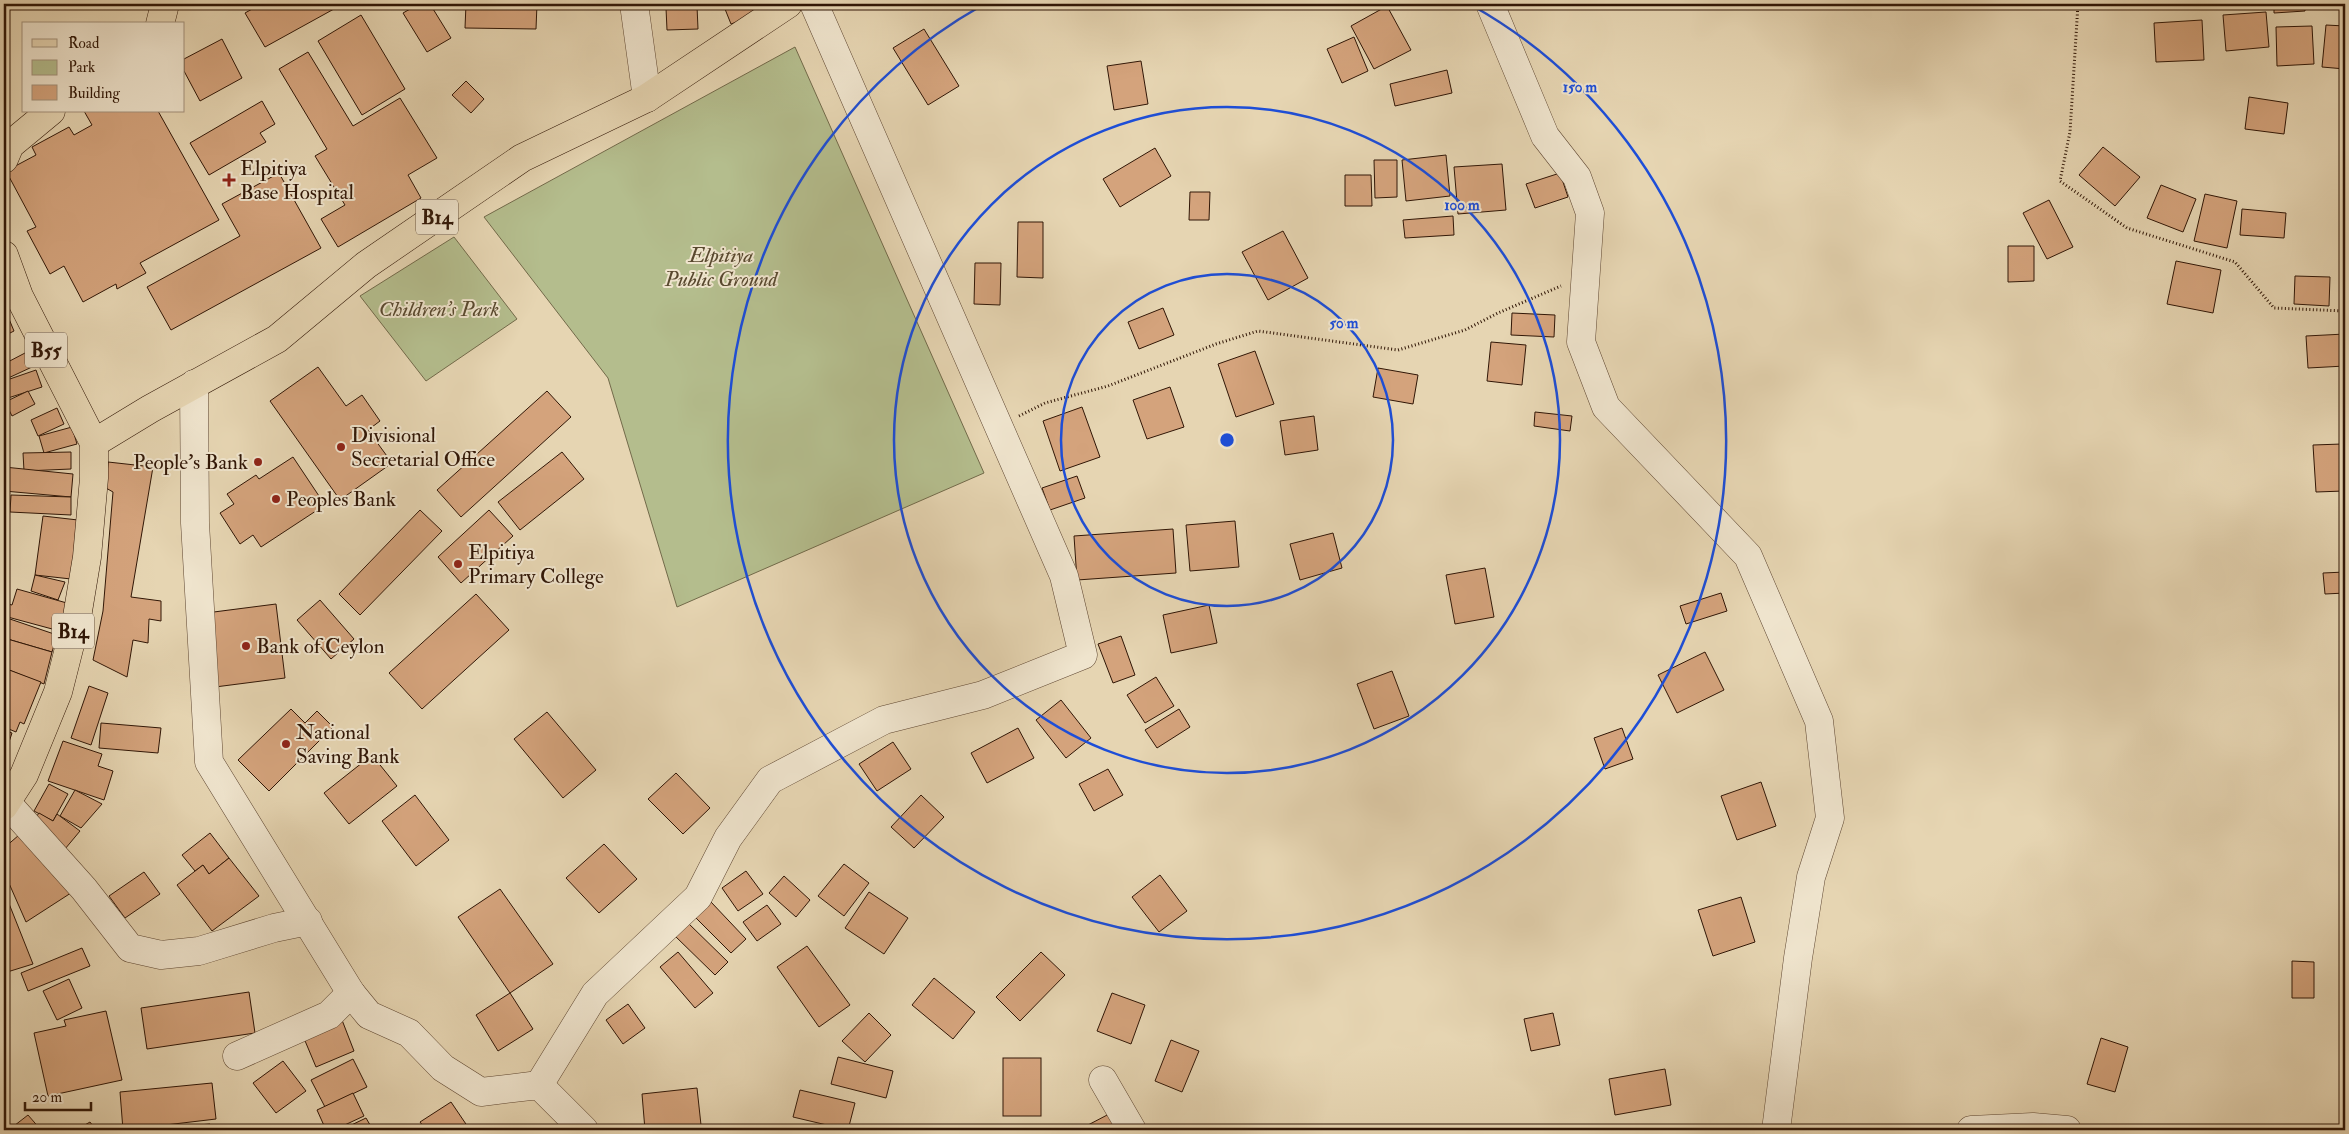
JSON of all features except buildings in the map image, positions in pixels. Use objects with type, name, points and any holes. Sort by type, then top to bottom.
[{"type":"main road","points":[[160,22],[165,4]]},
{"type":"main road","name":"B14","points":[[5,805],[24,775],[58,692],[77,616],[87,557],[94,478],[94,443],[194,384],[277,339],[366,264],[522,158],[647,98],[788,4]]},
{"type":"main road","points":[[4,159],[10,144],[50,112]]},
{"type":"main road","name":"B55","points":[[4,255],[19,296],[94,443]]},
{"type":"street","points":[[634,4],[647,98]]},
{"type":"street","points":[[539,1085],[595,994],[698,897],[728,838],[770,780],[884,720],[983,695],[1083,655],[1064,576],[814,4]]},
{"type":"street","points":[[1490,4],[1545,136],[1577,177],[1590,213],[1582,342],[1606,407],[1748,556],[1820,721],[1830,818],[1811,877],[1798,958],[1776,1130]]},
{"type":"street","points":[[194,384],[195,523],[209,762],[351,993],[369,1015],[408,1032],[443,1068],[481,1092],[539,1085]]},
{"type":"street","points":[[5,805],[84,889],[130,948],[161,955],[199,951],[274,928],[308,921]]},
{"type":"street","points":[[237,1056],[329,1014],[351,993]]},
{"type":"street","points":[[1103,1080],[1132,1130]]},
{"type":"street","points":[[539,1085],[584,1130]]},
{"type":"street","points":[[1971,1130],[2033,1127],[2067,1130]]},
{"type":"path","points":[[2078,4],[2070,132],[2060,181],[2127,228],[2235,262],[2274,308],[2345,311]]},
{"type":"path","points":[[998,426],[1045,403],[1108,386],[1216,344],[1258,331],[1398,350],[1465,330],[1498,313],[1586,276]]},
{"type":"green space","name":"Elpitiya Public Ground","points":[[795,47],[984,473],[677,607],[608,378],[484,217]]},
{"type":"green space","name":"Children's Park","points":[[454,237],[517,319],[426,381],[360,296]]},
{"type":"place","name":"Elpitiya Base Hospital","points":[[229,180]]},
{"type":"place","name":"Divisional Secretarial Office","points":[[341,447]]},
{"type":"place","name":"People's Bank","points":[[258,462]]},
{"type":"place","name":"Peoples Bank","points":[[276,499]]},
{"type":"place","name":"Elpitiya Primary College","points":[[458,564]]},
{"type":"place","name":"Bank of Ceylon","points":[[246,646]]},
{"type":"place","name":"National Saving Bank","points":[[286,744]]}]
